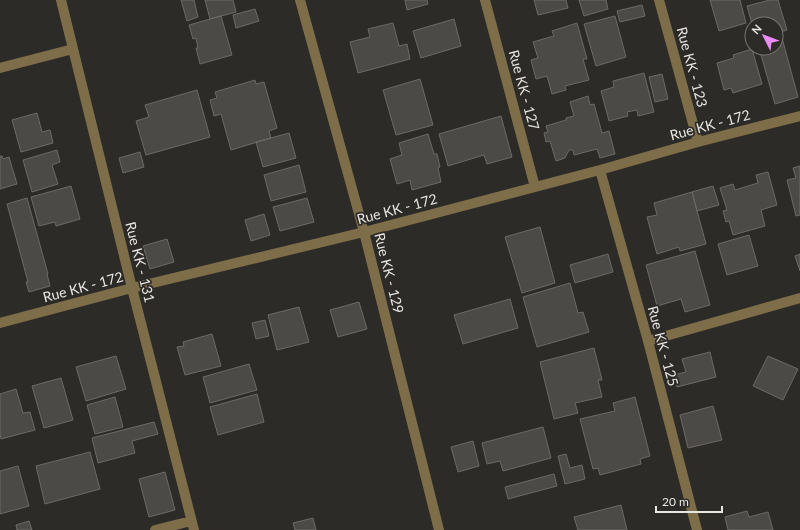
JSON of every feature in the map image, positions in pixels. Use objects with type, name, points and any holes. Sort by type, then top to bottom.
[{"type":"street","name":"Rue KK - 131","points":[[62,0],[132,288],[192,525]]},
{"type":"street","name":"Rue KK - 129","points":[[300,0],[364,232],[439,530]]},
{"type":"street","name":"Rue KK - 127","points":[[485,0],[535,187]]},
{"type":"street","name":"Rue KK - 123","points":[[659,0],[698,142]]},
{"type":"street","points":[[0,68],[73,49]]},
{"type":"street","name":"Rue KK - 172","points":[[0,323],[132,288],[364,232],[800,116]]},
{"type":"street","name":"Rue KK - 125","points":[[600,170],[648,341],[697,530]]},
{"type":"street","points":[[648,341],[800,298]]},
{"type":"street","points":[[155,530],[192,525]]},
{"type":"building","points":[[181,0],[194,0],[198,17],[187,21]]},
{"type":"building","points":[[205,0],[233,0],[236,12],[210,19]]},
{"type":"building","points":[[405,0],[427,0],[428,4],[407,10]]},
{"type":"building","points":[[534,0],[566,0],[568,8],[538,15]]},
{"type":"building","points":[[579,0],[606,0],[608,9],[584,16]]},
{"type":"building","points":[[710,0],[740,0],[744,16],[744,24],[719,31]]},
{"type":"building","points":[[770,0],[778,0],[783,16],[750,16],[747,6]]},
{"type":"building","points":[[642,5],[645,16],[620,22],[617,11]]},
{"type":"building","points":[[255,9],[259,21],[236,28],[233,15]]},
{"type":"building","points":[[221,16],[232,55],[200,64],[196,48],[198,48],[196,38],[193,39],[189,25]]},
{"type":"building","points":[[615,16],[626,57],[596,66],[584,24]]},
{"type":"building","points":[[454,19],[461,46],[421,58],[413,31]]},
{"type":"building","points":[[784,20],[787,30],[784,31]]},
{"type":"building","points":[[393,23],[399,46],[407,44],[410,59],[358,73],[350,42],[370,37],[368,29]]},
{"type":"building","points":[[577,23],[587,59],[583,59],[589,80],[565,86],[566,90],[552,94],[547,76],[536,79],[531,60],[538,58],[533,42],[554,36],[552,31]]},
{"type":"building","points":[[784,45],[798,97],[775,104],[761,56],[784,56]]},
{"type":"building","points":[[744,52],[744,56],[754,56],[762,84],[733,93],[731,88],[724,90],[717,63],[734,58],[733,55]]},
{"type":"building","points":[[644,73],[654,112],[638,116],[637,110],[627,112],[628,116],[609,121],[601,91],[614,87],[613,81]]},
{"type":"building","points":[[662,74],[668,99],[655,102],[649,77]]},
{"type":"building","points":[[420,79],[433,125],[396,135],[383,90]]},
{"type":"building","points":[[255,80],[256,84],[264,82],[277,128],[269,131],[271,138],[231,150],[221,114],[214,116],[210,100],[217,98],[215,92]]},
{"type":"building","points":[[197,90],[210,137],[146,155],[136,121],[149,117],[145,105]]},
{"type":"building","points":[[588,96],[590,105],[594,104],[602,133],[609,131],[615,154],[600,158],[597,149],[574,155],[573,150],[569,150],[565,158],[556,161],[550,141],[546,142],[544,133],[548,132],[546,126],[574,116],[570,102]]},
{"type":"building","points":[[37,113],[42,132],[50,130],[53,143],[21,152],[12,120]]},
{"type":"building","points":[[501,116],[512,157],[487,164],[484,155],[448,166],[439,134]]},
{"type":"building","points":[[289,133],[296,158],[263,167],[256,142]]},
{"type":"building","points":[[428,134],[434,154],[437,154],[441,182],[412,190],[410,180],[397,184],[390,159],[402,155],[399,143]]},
{"type":"building","points":[[57,150],[60,162],[52,165],[58,184],[32,192],[23,160]]},
{"type":"building","points":[[140,152],[144,167],[123,173],[119,158]]},
{"type":"building","points":[[0,156],[2,156],[3,159],[9,157],[17,184],[0,189]]},
{"type":"building","points":[[299,165],[306,192],[271,201],[264,175]]},
{"type":"building","points":[[800,166],[800,215],[796,216],[787,180],[796,178],[793,168]]},
{"type":"building","points":[[768,172],[777,205],[761,210],[765,226],[733,235],[729,221],[726,222],[723,211],[727,210],[720,188],[733,184],[735,190],[758,183],[756,175]]},
{"type":"building","points":[[71,186],[80,219],[56,226],[55,222],[39,226],[31,197]]},
{"type":"building","points":[[713,186],[719,205],[697,211],[692,192]]},
{"type":"building","points":[[692,192],[706,244],[680,251],[679,247],[657,254],[647,217],[657,215],[654,203]]},
{"type":"building","points":[[27,198],[50,286],[29,292],[26,282],[28,282],[7,204]]},
{"type":"building","points":[[307,198],[314,222],[280,231],[273,207]]},
{"type":"building","points":[[264,214],[270,235],[251,241],[245,220]]},
{"type":"building","points":[[540,227],[555,283],[522,293],[505,237]]},
{"type":"building","points":[[749,235],[758,266],[727,275],[718,244]]},
{"type":"building","points":[[167,239],[174,262],[150,269],[143,246]]},
{"type":"building","points":[[695,251],[710,305],[685,312],[681,299],[657,306],[646,265]]},
{"type":"building","points":[[608,254],[613,272],[575,283],[570,265]]},
{"type":"building","points":[[800,254],[800,271],[795,256]]},
{"type":"building","points":[[570,283],[578,313],[583,312],[589,332],[537,347],[523,297]]},
{"type":"building","points":[[510,299],[518,328],[463,344],[454,315]]},
{"type":"building","points":[[359,302],[367,329],[338,337],[330,310]]},
{"type":"building","points":[[299,307],[309,342],[277,350],[268,315]]},
{"type":"building","points":[[265,320],[269,336],[256,339],[252,323]]},
{"type":"building","points":[[212,334],[221,366],[185,375],[177,347],[184,346],[183,342]]},
{"type":"building","points":[[594,348],[602,380],[598,380],[602,397],[575,403],[578,413],[554,419],[540,362]]},
{"type":"building","points":[[710,352],[716,377],[677,387],[674,375],[686,372],[682,359]]},
{"type":"building","points":[[116,356],[126,389],[86,401],[76,367]]},
{"type":"building","points":[[768,356],[798,369],[783,400],[753,386]]},
{"type":"building","points":[[249,364],[257,390],[210,403],[203,377]]},
{"type":"building","points":[[61,378],[73,420],[44,428],[32,386]]},
{"type":"building","points":[[16,389],[23,413],[30,412],[35,430],[1,439],[0,394]]},
{"type":"building","points":[[257,394],[264,422],[218,435],[210,407]]},
{"type":"building","points":[[115,397],[123,427],[95,434],[87,405]]},
{"type":"building","points":[[635,397],[650,456],[640,459],[641,464],[600,475],[598,468],[593,469],[580,419],[615,411],[613,403]]},
{"type":"building","points":[[713,406],[722,440],[688,448],[680,415]]},
{"type":"building","points":[[154,422],[158,434],[132,441],[135,453],[98,463],[92,438]]},
{"type":"building","points":[[543,427],[551,458],[503,471],[500,461],[487,464],[482,443]]},
{"type":"building","points":[[473,441],[479,466],[458,472],[451,447]]},
{"type":"building","points":[[90,452],[100,489],[45,504],[36,466]]},
{"type":"building","points":[[566,454],[570,468],[582,465],[585,479],[565,484],[558,456]]},
{"type":"building","points":[[18,466],[29,506],[0,514],[0,471]]},
{"type":"building","points":[[165,472],[175,510],[149,517],[139,479]]},
{"type":"building","points":[[554,474],[557,486],[508,499],[505,487]]},
{"type":"building","points":[[621,505],[627,530],[578,530],[574,517]]},
{"type":"building","points":[[747,511],[749,517],[768,512],[773,530],[728,530],[725,517]]},
{"type":"building","points":[[313,518],[316,530],[295,530],[293,523]]},
{"type":"building","points":[[29,521],[32,530],[17,530],[16,525]]}]
